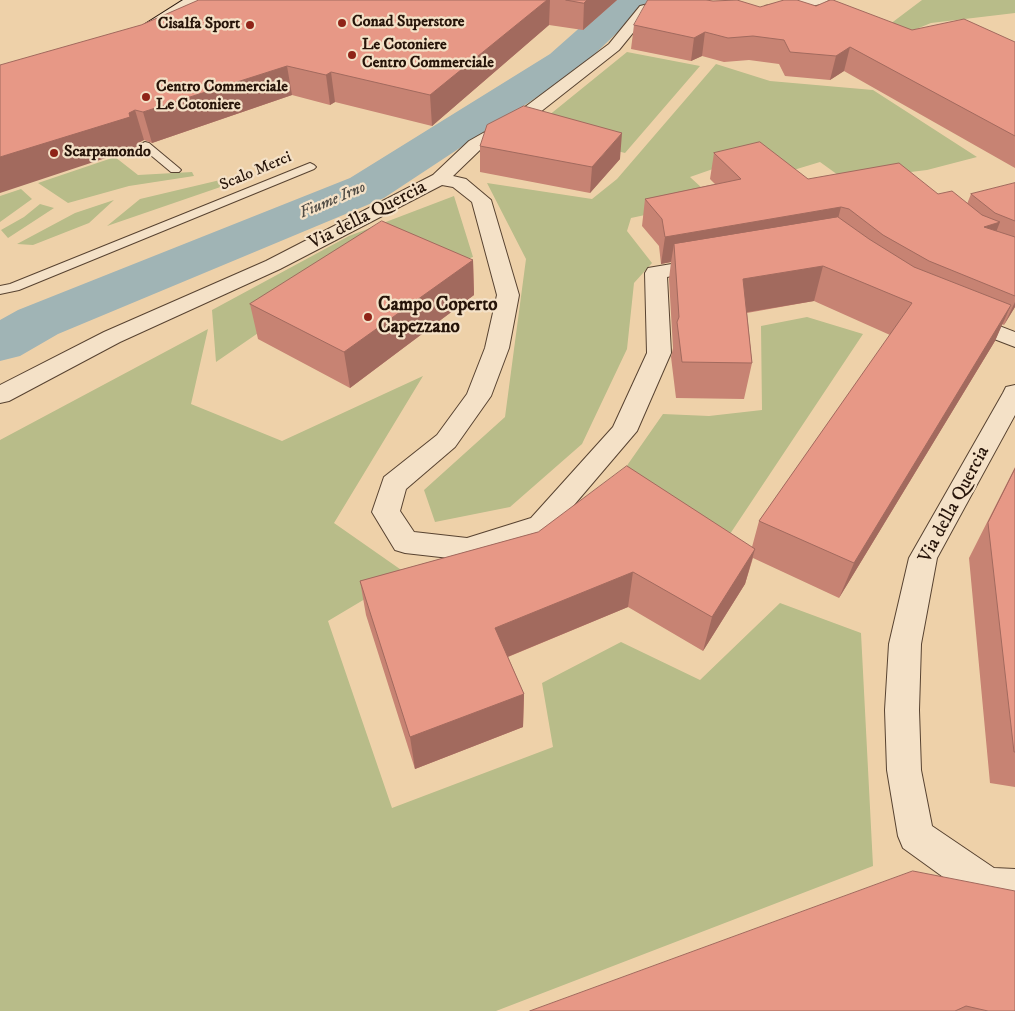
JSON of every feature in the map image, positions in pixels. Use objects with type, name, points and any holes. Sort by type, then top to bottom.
[{"type":"street","points":[[757,11],[822,0]]},
{"type":"street","points":[[142,37],[170,29],[199,3]]},
{"type":"street","points":[[440,179],[475,145],[519,120],[614,47],[646,9],[661,4],[680,7]]},
{"type":"street","name":"Via della Quercia","points":[[0,395],[112,337],[273,265],[440,179],[459,183],[481,200],[508,295],[497,348],[479,396],[446,441],[394,484],[386,512],[405,542],[467,549],[541,525],[624,431],[659,353],[656,273],[725,261]]},
{"type":"street","points":[[941,309],[1015,340]]},
{"type":"street","name":"Via della Quercia","points":[[1015,394],[923,558],[905,644],[902,710],[904,770],[916,836],[988,887],[1015,888]]},
{"type":"lane","points":[[145,145],[174,170]]},
{"type":"lane","name":"Scalo Merci","points":[[0,290],[211,202],[310,167]]},
{"type":"green space","points":[[922,0],[1015,0],[1015,13],[931,23],[845,58]]},
{"type":"green space","points":[[627,52],[700,66],[625,153],[532,129]]},
{"type":"green space","points":[[716,64],[770,81],[873,90],[977,157],[927,170],[845,180],[820,162],[787,172],[753,155],[690,177],[715,200],[631,218],[627,231],[652,263],[634,283],[627,349],[582,444],[510,507],[435,522],[424,490],[505,417],[526,259],[487,183],[592,199],[617,179]]},
{"type":"green space","points":[[115,157],[138,175],[192,172],[194,176],[129,186],[68,203],[38,183]]},
{"type":"green space","points":[[237,176],[235,182],[107,226],[140,199]]},
{"type":"green space","points":[[21,189],[32,199],[0,222],[0,196]]},
{"type":"green space","points":[[454,196],[473,257],[443,267],[389,243],[216,362],[212,310],[349,236]]},
{"type":"green space","points":[[114,200],[89,223],[33,245],[17,244],[75,213]]},
{"type":"green space","points":[[40,204],[54,208],[8,238],[1,230],[24,217]]},
{"type":"green space","points":[[807,317],[863,334],[728,537],[619,477],[663,414],[709,416],[762,410],[761,326]]},
{"type":"green space","points":[[208,329],[191,404],[282,441],[423,376],[334,523],[407,574],[328,621],[392,808],[553,747],[542,683],[621,642],[700,680],[780,603],[861,633],[873,866],[496,1011],[0,1011],[0,440]]},
{"type":"building","name":"Centro Commerciale Le Cotoniere","points":[[199,0],[547,0],[430,95],[331,72],[326,75],[287,66],[143,112],[135,110],[129,113],[130,117],[0,157],[0,65],[141,25]]},
{"type":"building","points":[[566,0],[587,0],[584,3]]},
{"type":"building","points":[[648,0],[737,0],[760,7],[784,0],[797,0],[816,6],[833,0],[912,30],[964,19],[1015,42],[1015,136],[850,47],[836,56],[790,52],[784,40],[753,36],[728,38],[705,32],[694,38],[634,25]]},
{"type":"building","points":[[524,106],[622,133],[592,167],[480,146],[487,125]]},
{"type":"building","points":[[760,142],[808,179],[899,163],[938,194],[952,191],[982,215],[1000,222],[984,227],[1015,237],[1015,296],[929,261],[883,235],[849,209],[841,207],[665,237],[662,219],[645,199],[741,179],[714,153]]},
{"type":"building","points":[[1015,183],[1015,221],[995,213],[971,194]]},
{"type":"building","points":[[838,217],[914,267],[1011,305],[854,563],[759,521],[912,303],[823,266],[743,279],[752,363],[682,362],[677,322],[679,317],[674,244]]},
{"type":"building","points":[[382,221],[473,260],[344,352],[250,304]]},
{"type":"building","points":[[627,466],[755,549],[712,617],[633,572],[495,628],[524,694],[410,737],[360,581],[538,532]]},
{"type":"building","points":[[1015,469],[1015,752],[1014,752],[988,523]]},
{"type":"building","points":[[913,871],[1015,891],[1015,1011],[988,1011],[966,1006],[955,1011],[530,1011]]},
{"type":"waterway","name":"Fiume Irno","points":[[0,343],[38,322],[367,188],[564,62],[632,0]]},
{"type":"place","name":"Conad Superstore","points":[[342,23]]},
{"type":"place","name":"Cisalfa Sport","points":[[250,25]]},
{"type":"place","name":"Le Cotoniere Centro Commerciale","points":[[352,55]]},
{"type":"place","name":"Centro Commerciale Le Cotoniere","points":[[146,97]]},
{"type":"place","name":"Scarpamondo","points":[[54,153]]},
{"type":"place","name":"Campo Coperto Capezzano","points":[[368,317]]}]
